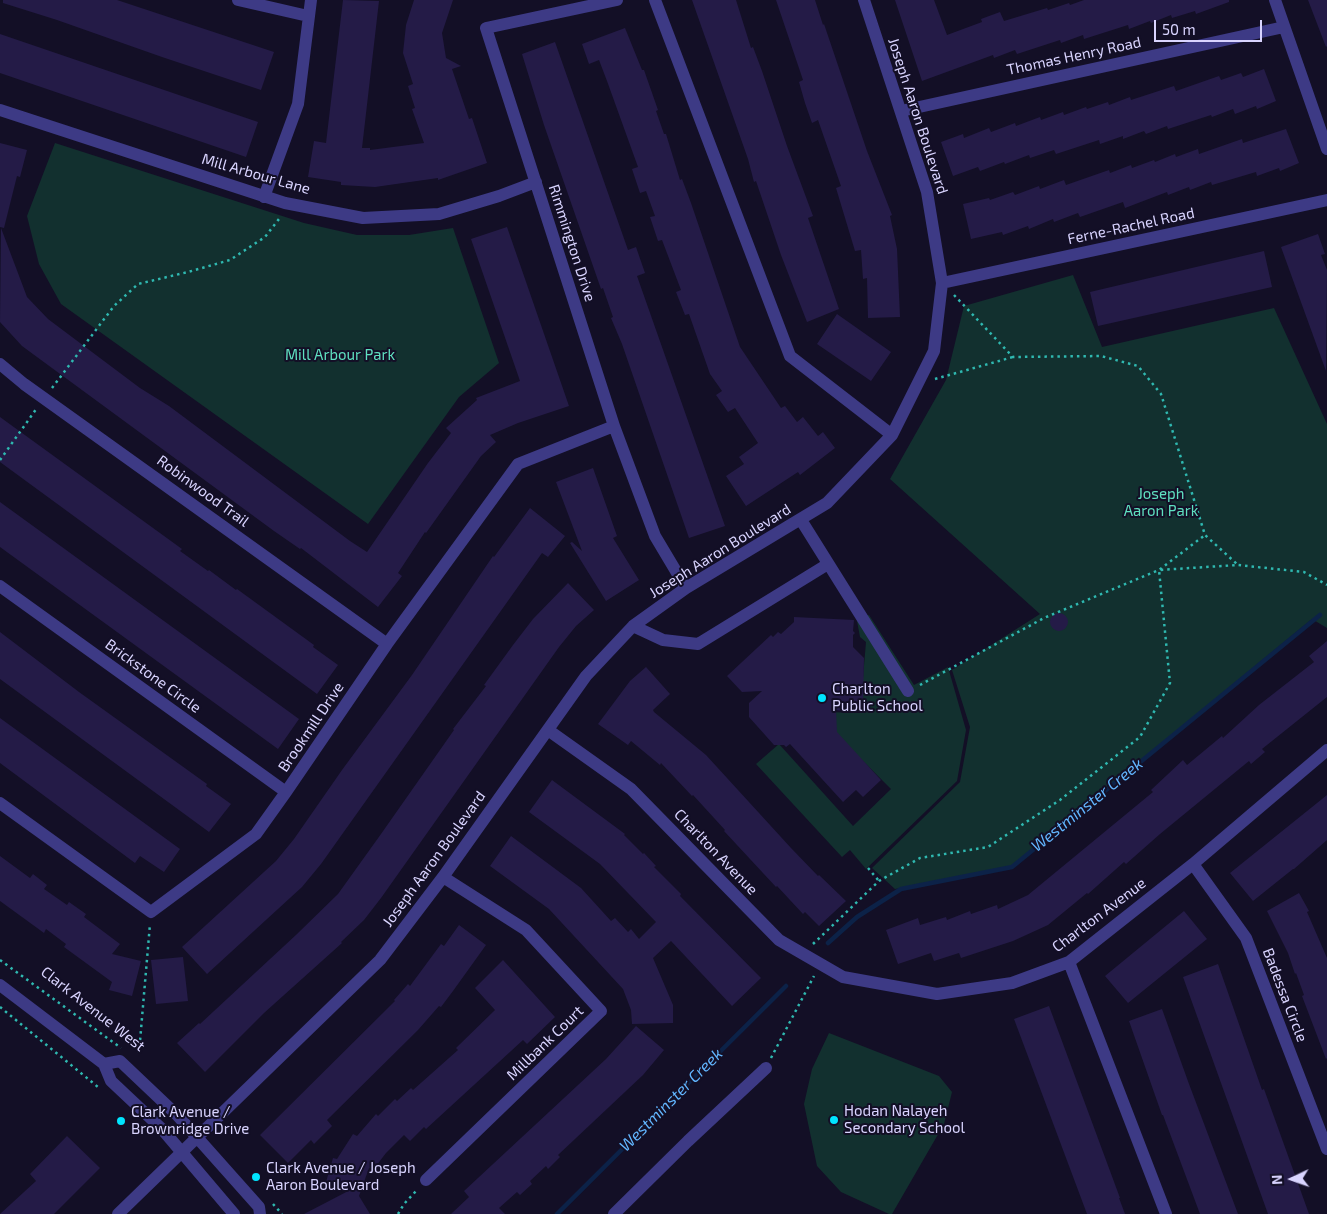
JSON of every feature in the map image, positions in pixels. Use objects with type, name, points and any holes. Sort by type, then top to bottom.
[{"type":"street","points":[[238,0],[308,16]]},
{"type":"street","points":[[264,196],[298,104],[311,0]]},
{"type":"street","name":"Rimmington Drive","points":[[617,0],[486,28],[614,426],[655,536],[686,588]]},
{"type":"street","points":[[655,0],[790,356],[892,435]]},
{"type":"street","name":"Joseph Aaron Boulevard","points":[[118,1214],[380,960],[444,877],[586,676],[634,626],[686,588],[827,503],[892,435],[920,383],[934,351],[942,283],[927,192],[864,0]]},
{"type":"street","points":[[1274,0],[1327,148]]},
{"type":"street","name":"Thomas Henry Road","points":[[901,111],[1284,26]]},
{"type":"street","name":"Mill Arbour Lane","points":[[0,110],[285,203],[363,218],[439,214],[499,196],[536,182]]},
{"type":"street","name":"Ferne-Rachel Road","points":[[942,283],[1327,200]]},
{"type":"street","name":"Robinwood Trail","points":[[0,364],[387,644]]},
{"type":"street","name":"Brookmill Drive","points":[[151,912],[256,834],[387,644],[518,464],[614,426]]},
{"type":"street","points":[[801,520],[908,691]]},
{"type":"street","points":[[634,626],[663,640],[698,644],[828,564]]},
{"type":"street","name":"Brickstone Circle","points":[[0,586],[286,792]]},
{"type":"street","name":"Charlton Avenue","points":[[548,730],[631,789],[779,940],[843,977],[937,994],[1012,983],[1069,962],[1193,864],[1327,750]]},
{"type":"street","points":[[0,803],[151,912]]},
{"type":"street","name":"Badessa Circle","points":[[1193,864],[1246,938],[1327,1149]]},
{"type":"street","name":"Millbank Court","points":[[426,1180],[601,1011],[526,930],[444,877]]},
{"type":"street","points":[[1069,962],[1166,1214]]},
{"type":"street","name":"Clark Avenue West","points":[[0,985],[104,1064],[111,1082],[158,1125],[234,1214]]},
{"type":"street","name":"Clark Avenue West","points":[[104,1064],[120,1061],[178,1116],[259,1207],[260,1214]]},
{"type":"street","points":[[614,1214],[766,1068]]},
{"type":"path","points":[[0,460],[114,306],[138,284],[230,260],[265,237],[279,218]]},
{"type":"path","points":[[942,283],[1013,357]]},
{"type":"path","points":[[920,383],[1013,357],[1101,356],[1138,366],[1161,394],[1205,535],[1238,565]]},
{"type":"path","points":[[908,691],[1044,618],[1159,570],[1205,535]]},
{"type":"path","points":[[1159,570],[1238,565],[1304,572],[1327,585]]},
{"type":"path","points":[[803,954],[878,881],[920,858],[988,847],[1060,800],[1140,737],[1170,684],[1159,570]]},
{"type":"path","points":[[868,868],[878,881]]},
{"type":"path","points":[[139,1053],[151,912]]},
{"type":"path","name":"Clark Avenue West","points":[[0,960],[125,1052]]},
{"type":"path","points":[[766,1068],[821,964]]},
{"type":"path","points":[[0,1007],[104,1093]]},
{"type":"path","points":[[398,1214],[404,1204],[426,1180]]},
{"type":"green space","name":"Mill Arbour Park","points":[[55,143],[304,223],[357,235],[409,235],[453,228],[499,363],[459,397],[368,524],[61,304],[39,264],[27,216]]},
{"type":"green space","name":"Joseph Aaron Park","points":[[1073,275],[1102,347],[1274,308],[1327,424],[1327,628],[1312,619],[1009,869],[895,889],[872,868],[960,782],[970,727],[952,670],[1040,614],[890,479],[946,380],[964,306]]},
{"type":"green space","points":[[869,615],[914,685],[948,667],[966,730],[957,781],[866,869],[850,850],[842,857],[756,764],[779,744],[853,826],[891,789],[823,721],[826,712],[860,713],[866,642],[860,637],[857,621]]},
{"type":"green space","points":[[829,1033],[939,1076],[952,1092],[944,1124],[892,1214],[841,1192],[817,1166],[804,1104],[812,1069]]},
{"type":"building","points":[[3,0],[117,0],[274,52],[261,90],[3,3]]},
{"type":"building","points":[[343,0],[379,1],[362,148],[370,148],[370,150],[424,143],[412,109],[415,108],[408,86],[413,84],[403,53],[406,25],[414,0],[453,0],[442,33],[446,58],[461,66],[452,69],[469,119],[472,118],[487,163],[438,180],[438,178],[375,187],[341,185],[341,182],[308,177],[314,141],[326,143]]},
{"type":"building","points":[[692,0],[736,0],[751,48],[753,47],[762,71],[813,216],[808,218],[839,309],[807,322],[781,255],[756,181],[754,182],[748,159]]},
{"type":"building","points":[[776,0],[815,0],[867,151],[892,215],[890,216],[897,249],[900,317],[868,318],[867,278],[863,279],[861,250],[855,251],[836,188],[841,186],[818,120],[812,123],[805,103],[799,82],[803,80]]},
{"type":"building","points":[[895,0],[934,0],[947,35],[982,22],[981,19],[1000,12],[1004,21],[1047,8],[1048,10],[1084,0],[1229,0],[1229,2],[1196,14],[1195,11],[1172,18],[1171,15],[1129,29],[1128,25],[1084,39],[1083,35],[1061,43],[1060,40],[1017,54],[1015,50],[994,58],[993,55],[922,81]]},
{"type":"building","points":[[1308,0],[1327,0],[1326,47]]},
{"type":"building","points":[[625,28],[642,70],[644,70],[658,110],[656,111],[664,134],[666,134],[680,180],[682,179],[691,203],[740,347],[781,408],[785,406],[797,422],[803,417],[818,436],[823,432],[835,448],[800,475],[798,472],[746,506],[726,476],[744,464],[739,457],[758,443],[735,408],[728,412],[716,395],[722,391],[710,374],[689,314],[685,315],[676,292],[681,290],[662,240],[658,241],[650,217],[655,216],[646,191],[640,193],[632,169],[638,167],[599,60],[589,64],[582,44]]},
{"type":"building","points":[[0,34],[258,122],[246,157],[0,73]]},
{"type":"building","points":[[555,42],[628,250],[636,247],[645,273],[637,276],[725,526],[689,538],[622,344],[611,318],[613,317],[603,288],[601,289],[544,125],[522,54]]},
{"type":"building","points":[[1264,69],[1276,101],[1257,109],[1256,106],[1235,114],[1233,109],[1168,129],[1167,126],[1146,134],[1144,131],[1123,139],[1123,136],[1100,144],[1099,140],[1056,154],[1054,150],[1030,158],[1029,155],[980,171],[978,167],[953,176],[941,142],[963,134],[964,138],[989,128],[991,132],[1015,123],[1016,126],[1040,117],[1041,120],[1063,112],[1064,115],[1108,102],[1109,105],[1130,97],[1131,100],[1174,86],[1176,91],[1219,76],[1221,80],[1241,73],[1243,77]]},
{"type":"building","points":[[1286,129],[1299,163],[1280,171],[1279,168],[1257,176],[1256,172],[1212,185],[1211,182],[1190,190],[1189,187],[1168,195],[1167,192],[1125,208],[1123,202],[1080,217],[1078,213],[1054,222],[1053,219],[1029,229],[1028,226],[1003,235],[1002,232],[971,239],[963,204],[989,198],[990,200],[1013,192],[1015,195],[1039,186],[1040,189],[1064,180],[1066,185],[1109,170],[1110,173],[1131,165],[1132,168],[1175,154],[1176,157],[1198,149],[1199,154],[1242,139],[1243,143]]},
{"type":"building","points":[[0,143],[27,150],[20,177],[17,176],[4,228],[0,227]]},
{"type":"building","points":[[507,227],[569,406],[518,423],[490,435],[496,442],[481,456],[425,532],[398,573],[402,576],[378,607],[301,548],[274,531],[22,346],[0,322],[1,228],[27,297],[48,319],[367,552],[451,433],[446,428],[477,400],[476,398],[520,381],[471,239]]},
{"type":"building","points":[[1318,234],[1325,254],[1321,255],[1327,270],[1326,371],[1281,247]]},
{"type":"building","points":[[1264,251],[1272,287],[1098,326],[1090,292]]},
{"type":"building","points":[[837,314],[891,352],[871,381],[817,344]]},
{"type":"building","points":[[0,417],[182,549],[180,551],[237,589],[314,645],[313,647],[338,665],[317,694],[0,462]]},
{"type":"building","points":[[593,468],[617,536],[613,538],[639,580],[606,601],[570,543],[572,542],[582,551],[556,482]]},
{"type":"building","points":[[0,502],[299,719],[278,749],[0,547]]},
{"type":"building","points":[[530,508],[565,536],[548,557],[542,553],[321,864],[302,887],[207,974],[182,947],[276,861],[294,839],[412,675],[493,556]]},
{"type":"building","points":[[568,583],[594,610],[576,626],[559,647],[381,898],[364,920],[342,943],[264,1013],[205,1072],[177,1043],[200,1024],[338,894],[513,645],[533,619]]},
{"type":"building","points":[[1059,613],[1065,616],[1068,622],[1065,628],[1059,631],[1053,628],[1050,622],[1053,616]]},
{"type":"building","points":[[794,617],[854,620],[853,647],[864,658],[863,705],[844,704],[843,711],[836,710],[837,732],[881,780],[863,797],[856,790],[843,802],[790,744],[786,747],[784,745],[774,745],[749,717],[749,703],[762,691],[742,692],[727,676],[771,635],[773,637],[778,632],[781,634],[794,622]]},
{"type":"building","points":[[0,632],[79,692],[207,784],[206,786],[231,804],[209,832],[0,679]]},
{"type":"building","points":[[1327,641],[1327,697],[1262,749],[1265,752],[1251,764],[1249,761],[1126,864],[1124,862],[1088,894],[1048,925],[1013,941],[961,958],[959,953],[934,961],[931,953],[898,964],[886,930],[918,918],[920,925],[946,917],[947,920],[970,911],[971,914],[997,905],[998,909],[1028,895],[1153,792],[1151,790],[1183,760],[1187,765],[1222,736],[1223,738],[1259,705],[1314,662],[1309,656]]},
{"type":"building","points":[[646,667],[670,694],[653,710],[654,712],[706,755],[791,848],[846,901],[819,926],[805,912],[803,914],[776,887],[693,795],[661,763],[660,765],[631,741],[628,745],[598,724],[630,681]]},
{"type":"building","points":[[0,718],[180,849],[164,872],[140,856],[135,863],[0,763]]},
{"type":"building","points":[[552,780],[625,834],[681,894],[680,896],[761,978],[732,1006],[671,941],[653,958],[673,1005],[673,1023],[632,1024],[631,1010],[623,989],[549,909],[490,866],[511,836],[581,888],[611,921],[615,918],[628,932],[631,929],[639,939],[656,922],[600,864],[529,812]]},
{"type":"building","points":[[1327,795],[1327,840],[1253,901],[1230,873]]},
{"type":"building","points":[[0,856],[30,878],[33,874],[47,885],[44,889],[67,905],[69,902],[86,914],[84,917],[120,944],[112,954],[141,961],[132,996],[109,990],[112,982],[64,947],[66,944],[46,929],[44,933],[0,901]]},
{"type":"building","points":[[1299,893],[1309,911],[1307,912],[1327,958],[1326,1059],[1302,996],[1304,995],[1296,973],[1267,911]]},
{"type":"building","points":[[1184,911],[1207,939],[1128,1003],[1105,976]]},
{"type":"building","points":[[459,925],[486,945],[453,991],[441,1007],[439,1006],[418,1030],[327,1120],[332,1126],[314,1144],[311,1140],[288,1163],[260,1135],[395,1001],[408,984],[410,986],[441,944],[444,946]]},
{"type":"building","points":[[183,957],[188,1001],[156,1004],[151,960]]},
{"type":"building","points":[[503,960],[555,1017],[527,1044],[523,1040],[426,1129],[424,1127],[410,1141],[404,1135],[386,1153],[373,1170],[369,1168],[359,1196],[370,1214],[304,1214],[354,1188],[326,1182],[333,1158],[337,1159],[353,1134],[357,1136],[376,1114],[378,1116],[395,1099],[397,1101],[411,1088],[413,1090],[458,1050],[456,1048],[495,1010],[475,988]]},
{"type":"building","points":[[1218,964],[1262,1090],[1264,1089],[1309,1214],[1268,1214],[1183,977]]},
{"type":"building","points":[[1049,1006],[1125,1214],[1087,1214],[1014,1019]]},
{"type":"building","points":[[1162,1009],[1238,1214],[1200,1214],[1162,1115],[1129,1021]]},
{"type":"building","points":[[636,1026],[664,1050],[643,1075],[558,1155],[560,1157],[548,1169],[546,1166],[530,1181],[532,1184],[520,1195],[517,1192],[499,1208],[505,1214],[451,1214],[469,1197],[464,1191],[606,1059]]},
{"type":"building","points":[[67,1136],[100,1168],[54,1214],[0,1214],[36,1181],[30,1174]]},
{"type":"waterway","name":"Westminster Creek","points":[[828,943],[857,917],[901,889],[1012,867],[1320,615]]},
{"type":"waterway","name":"Westminster Creek","points":[[557,1214],[786,986]]},
{"type":"place","name":"Charlton Public School","points":[[822,698]]},
{"type":"place","name":"Hodan Nalayeh Secondary School","points":[[834,1120]]},
{"type":"place","name":"Clark Avenue / Brownridge Drive","points":[[121,1121]]},
{"type":"place","name":"Clark Avenue / Joseph Aaron Boulevard","points":[[256,1177]]}]
